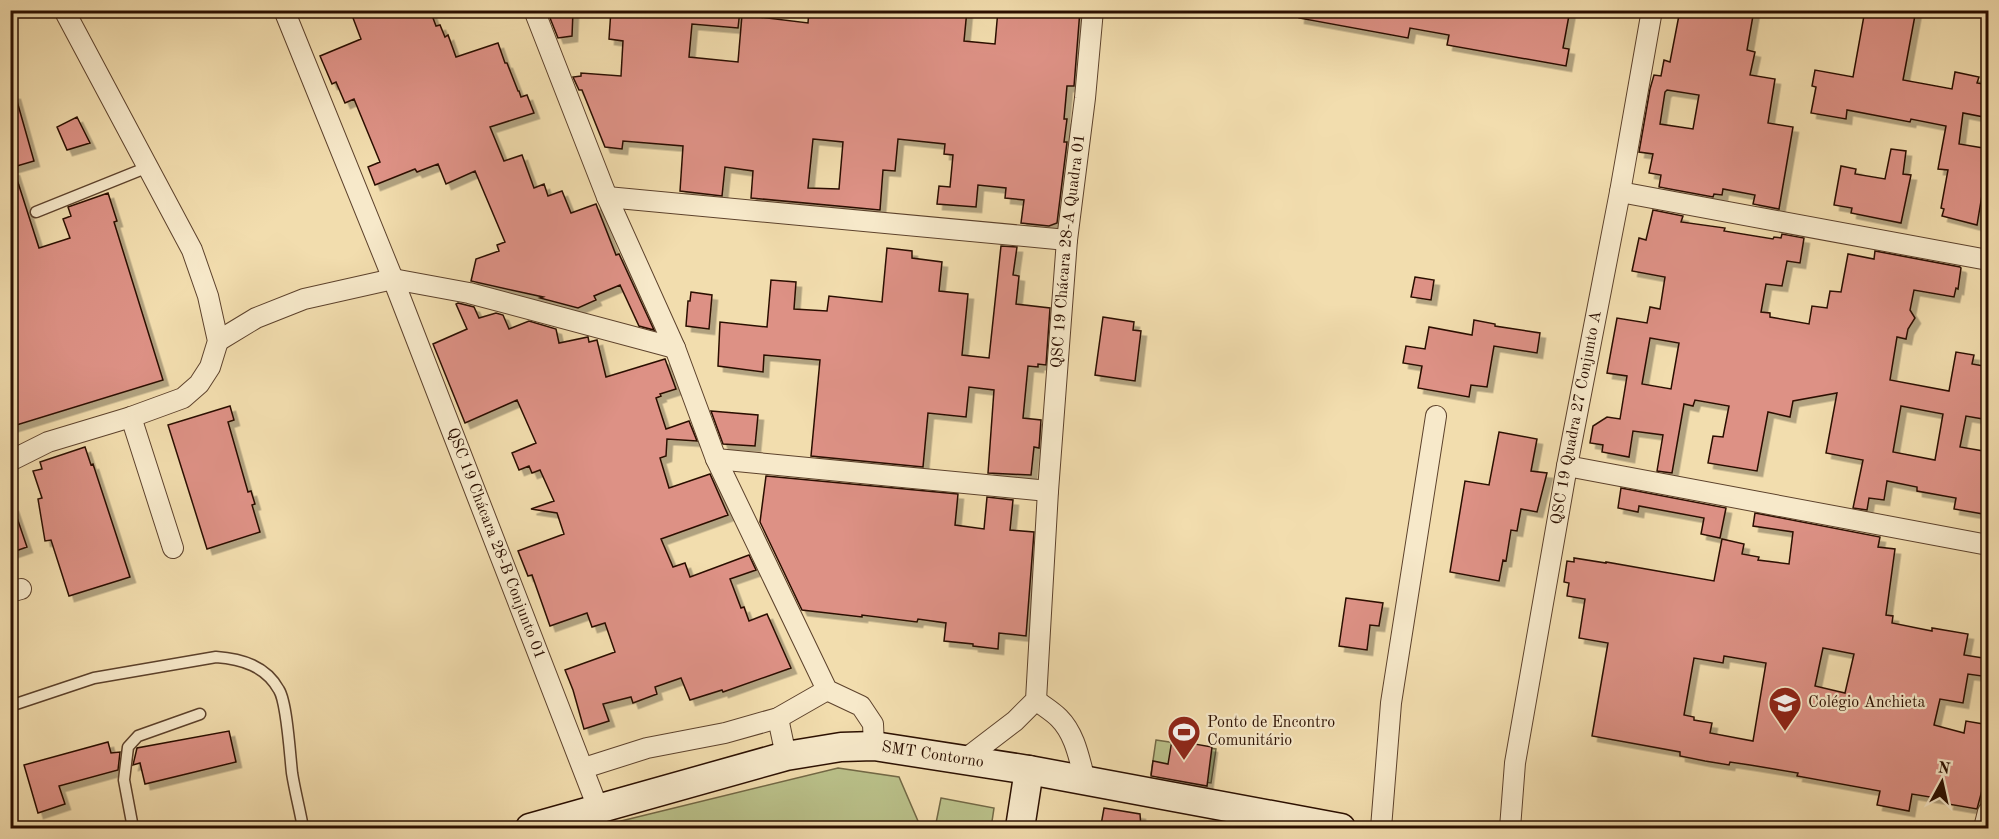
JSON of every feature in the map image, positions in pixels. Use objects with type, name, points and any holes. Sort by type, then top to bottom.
[{"type":"street","points":[[10,461],[48,442],[131,417],[183,398],[199,384],[210,367],[218,341],[208,296],[192,250],[64,10]]},
{"type":"street","name":"QSC 19 Chácara 28-B Conjunto 01","points":[[284,10],[393,279],[598,808]]},
{"type":"street","points":[[534,10],[607,197],[675,348],[716,459],[828,690],[861,706],[873,724],[874,746]]},
{"type":"street","name":"QSC 19 Chácara 28-A Quadra 01","points":[[1036,700],[1048,491],[1067,240],[1085,98],[1093,10]]},
{"type":"street","name":"QSC 19 Quadra 27 Conjunto A","points":[[1510,828],[1515,763],[1567,466],[1620,192],[1652,10]]},
{"type":"street","points":[[1620,192],[1989,260]]},
{"type":"street","points":[[607,197],[1067,240]]},
{"type":"street","points":[[218,341],[256,318],[304,299],[393,279],[469,293],[675,348]]},
{"type":"street","points":[[1381,828],[1391,703],[1436,416]]},
{"type":"street","points":[[131,417],[173,548]]},
{"type":"street","points":[[716,459],[1048,491]]},
{"type":"street","points":[[1567,466],[1989,545]]},
{"type":"street","points":[[584,768],[647,748],[724,733],[778,718],[828,690]]},
{"type":"street","points":[[964,760],[1015,721],[1036,700],[1058,717],[1067,728],[1085,780]]},
{"type":"street","points":[[778,718],[786,756]]},
{"type":"street","name":"SMT Contorno","points":[[530,828],[786,756],[841,747],[874,746],[1029,770],[1341,828]]},
{"type":"street","points":[[1020,828],[1029,770]]},
{"type":"street","points":[[1984,828],[1989,812]]},
{"type":"lane","points":[[36,212],[148,167]]},
{"type":"lane","points":[[10,706],[94,678],[216,657],[233,658],[254,665],[266,673],[280,692],[303,828]]},
{"type":"lane","points":[[133,828],[123,780],[128,747],[138,736],[200,714]]},
{"type":"green space","name":"Ponto de Encontro Comunitário","points":[[1156,740],[1216,749],[1211,783],[1151,774]]},
{"type":"green space","points":[[838,768],[899,777],[921,828],[599,828],[621,821]]},
{"type":"green space","points":[[941,798],[994,808],[991,828],[935,828]]},
{"type":"building","points":[[350,10],[430,10],[436,26],[440,25],[445,37],[448,35],[456,57],[498,43],[521,97],[527,95],[534,113],[490,127],[504,161],[522,155],[534,188],[544,184],[548,196],[562,191],[571,213],[596,204],[616,255],[619,254],[654,330],[639,326],[620,285],[594,296],[596,300],[578,308],[540,298],[543,297],[471,281],[476,259],[499,251],[497,245],[505,242],[475,171],[446,184],[438,164],[417,172],[415,169],[375,185],[368,167],[380,162],[354,99],[345,103],[336,82],[332,84],[320,56],[361,39]]},
{"type":"building","points":[[611,10],[740,10],[738,28],[692,24],[689,57],[738,62],[742,15],[808,23],[809,10],[967,10],[964,41],[995,44],[998,10],[1080,10],[1074,86],[1067,86],[1064,142],[1067,142],[1057,223],[1049,226],[1021,223],[1024,200],[1005,198],[1006,188],[978,185],[976,207],[937,204],[939,186],[950,187],[953,155],[944,154],[945,144],[898,139],[895,171],[883,170],[880,210],[751,198],[753,171],[725,167],[722,196],[680,191],[683,146],[623,141],[622,149],[605,147],[582,90],[579,90],[573,77],[581,76],[581,73],[621,76],[623,41],[609,39]],"holes":[[[813,139],[843,142],[839,189],[808,188]]]},
{"type":"building","points":[[1300,10],[1570,10],[1563,48],[1569,49],[1566,66],[1447,45],[1449,35],[1410,28],[1408,38],[1299,18]]},
{"type":"building","points":[[1680,10],[1754,10],[1747,50],[1755,52],[1750,75],[1775,79],[1768,123],[1793,127],[1779,209],[1753,204],[1755,195],[1723,189],[1722,195],[1714,194],[1713,197],[1659,187],[1661,175],[1649,173],[1653,154],[1639,152],[1654,75],[1661,76],[1664,60],[1670,62]],"holes":[[[1667,90],[1699,95],[1693,129],[1660,124]]]},
{"type":"building","points":[[1865,10],[1916,10],[1903,80],[1952,89],[1955,72],[1979,77],[1977,83],[1989,85],[1989,118],[1963,113],[1959,144],[1989,149],[1989,177],[1987,177],[1986,184],[1984,183],[1977,225],[1942,216],[1944,209],[1941,208],[1948,170],[1938,169],[1946,126],[1847,110],[1846,119],[1811,113],[1816,87],[1812,86],[1815,70],[1853,77]]},
{"type":"building","points":[[573,11],[572,36],[558,38],[548,13]]},
{"type":"building","points":[[10,94],[15,94],[34,161],[10,168]]},
{"type":"building","points":[[77,117],[90,143],[67,150],[57,127]]},
{"type":"building","points":[[1891,149],[1906,151],[1903,174],[1911,175],[1901,223],[1851,213],[1852,208],[1834,205],[1841,166],[1856,169],[1855,174],[1885,179]]},
{"type":"building","points":[[10,170],[14,170],[39,248],[70,238],[63,219],[71,216],[68,207],[108,193],[117,221],[114,222],[163,380],[10,427]]},
{"type":"building","points":[[1653,210],[1683,216],[1681,222],[1725,228],[1724,231],[1773,239],[1774,237],[1781,238],[1782,234],[1804,238],[1800,263],[1787,261],[1782,286],[1766,284],[1761,312],[1770,313],[1770,317],[1809,324],[1812,306],[1827,308],[1830,291],[1841,292],[1848,254],[1874,259],[1875,251],[1960,267],[1958,289],[1956,288],[1954,297],[1914,290],[1910,310],[1915,318],[1908,329],[1906,339],[1897,337],[1890,380],[1949,391],[1956,352],[1974,355],[1972,364],[1989,367],[1989,420],[1966,416],[1960,447],[1989,452],[1989,515],[1954,509],[1956,498],[1917,491],[1917,487],[1887,481],[1884,500],[1869,498],[1867,510],[1853,508],[1863,460],[1826,453],[1837,393],[1793,401],[1790,417],[1768,412],[1757,471],[1708,463],[1713,436],[1723,437],[1729,406],[1695,400],[1693,406],[1684,404],[1672,473],[1657,471],[1663,435],[1633,431],[1629,457],[1602,452],[1603,445],[1590,443],[1593,426],[1607,417],[1620,419],[1627,376],[1607,373],[1617,318],[1647,323],[1650,307],[1660,309],[1665,277],[1632,271],[1639,238],[1646,240]],"holes":[[[1650,338],[1679,343],[1671,389],[1642,384]],[[1901,406],[1943,414],[1935,460],[1893,452]]]},
{"type":"building","points":[[1001,246],[1017,247],[1013,275],[1019,276],[1016,304],[1050,308],[1046,365],[1028,366],[1023,418],[1041,420],[1039,448],[1034,447],[1031,475],[988,473],[994,390],[969,387],[966,417],[928,413],[923,467],[811,456],[820,360],[764,355],[763,372],[718,366],[720,322],[767,327],[771,280],[796,282],[794,309],[827,311],[829,296],[882,302],[887,248],[912,251],[912,258],[942,262],[939,291],[968,294],[962,355],[989,358]]},
{"type":"building","points":[[1415,277],[1434,280],[1431,300],[1411,297]]},
{"type":"building","points":[[691,292],[712,295],[709,329],[686,326]]},
{"type":"building","points":[[456,304],[474,307],[479,318],[496,313],[503,315],[509,329],[529,321],[556,329],[559,343],[588,337],[589,342],[597,340],[606,377],[665,359],[676,389],[660,394],[661,396],[656,398],[666,429],[689,421],[697,441],[667,439],[666,456],[660,458],[669,488],[710,474],[728,515],[661,539],[673,567],[685,563],[690,577],[749,555],[756,570],[730,579],[741,608],[744,607],[749,621],[767,614],[791,668],[723,692],[722,690],[690,700],[681,678],[655,687],[657,694],[633,703],[631,697],[603,704],[609,721],[584,729],[565,670],[615,652],[605,623],[592,627],[587,613],[550,626],[532,575],[528,576],[518,551],[564,534],[557,513],[531,509],[554,501],[540,470],[532,473],[529,466],[519,470],[512,453],[536,443],[517,400],[465,423],[433,344],[467,329]]},
{"type":"building","points":[[1103,317],[1134,322],[1133,330],[1141,331],[1135,381],[1095,375]]},
{"type":"building","points":[[1474,320],[1495,324],[1495,326],[1540,333],[1537,353],[1494,346],[1487,387],[1471,385],[1469,397],[1418,388],[1422,366],[1403,363],[1406,346],[1425,349],[1429,327],[1472,335]]},
{"type":"building","points":[[230,406],[234,420],[228,422],[248,492],[251,491],[255,504],[252,505],[260,532],[207,549],[168,425]]},
{"type":"building","points":[[711,411],[758,415],[755,446],[723,444]]},
{"type":"building","points":[[1499,432],[1537,439],[1531,471],[1547,473],[1537,512],[1521,509],[1517,531],[1511,530],[1506,561],[1503,560],[1499,581],[1450,572],[1465,481],[1489,485]]},
{"type":"building","points":[[85,447],[91,465],[93,464],[130,577],[69,596],[51,540],[45,541],[38,499],[42,498],[33,471],[42,469],[40,462]]},
{"type":"building","points":[[766,476],[958,494],[955,525],[984,529],[987,497],[1013,500],[1010,530],[1034,532],[1026,636],[999,633],[998,649],[944,641],[946,623],[802,610],[760,522]]},
{"type":"building","points":[[1621,488],[1726,508],[1720,538],[1701,534],[1704,518],[1639,506],[1638,512],[1618,508]]},
{"type":"building","points":[[10,506],[13,506],[27,547],[10,553]]},
{"type":"building","points":[[1755,513],[1880,537],[1878,547],[1895,549],[1886,615],[1893,616],[1892,623],[1932,631],[1932,628],[1968,634],[1964,655],[1989,659],[1989,677],[1968,674],[1963,703],[1940,699],[1934,725],[1964,733],[1966,721],[1989,725],[1988,768],[1977,809],[1948,804],[1949,800],[1912,794],[1909,811],[1877,805],[1880,791],[1797,776],[1798,773],[1730,762],[1729,765],[1705,761],[1680,756],[1680,752],[1592,736],[1608,643],[1579,638],[1585,599],[1567,596],[1569,583],[1564,582],[1567,561],[1574,562],[1574,558],[1606,562],[1714,581],[1722,539],[1744,544],[1742,554],[1759,557],[1758,560],[1789,564],[1793,532],[1753,526]],"holes":[[[1823,648],[1854,654],[1845,693],[1815,686]],[[1724,656],[1766,663],[1753,741],[1710,733],[1712,723],[1694,720],[1694,717],[1684,715],[1694,658],[1723,663]]]},
{"type":"building","points":[[1346,598],[1383,603],[1379,626],[1370,625],[1367,650],[1339,646]]},
{"type":"building","points":[[229,731],[236,762],[145,784],[140,763],[133,765],[137,748]]},
{"type":"building","name":"Ponto de Encontro Comunitário","points":[[1172,740],[1212,747],[1207,786],[1151,776],[1153,761],[1168,764]]},
{"type":"building","points":[[108,742],[111,753],[120,752],[118,770],[59,786],[65,804],[38,813],[24,765]]},
{"type":"building","points":[[1104,808],[1140,814],[1141,828],[1101,825]]},
{"type":"place","name":"Colégio Anchieta","points":[[1785,732]]},
{"type":"place","name":"Ponto de Encontro Comunitário","points":[[1184,761]]}]
